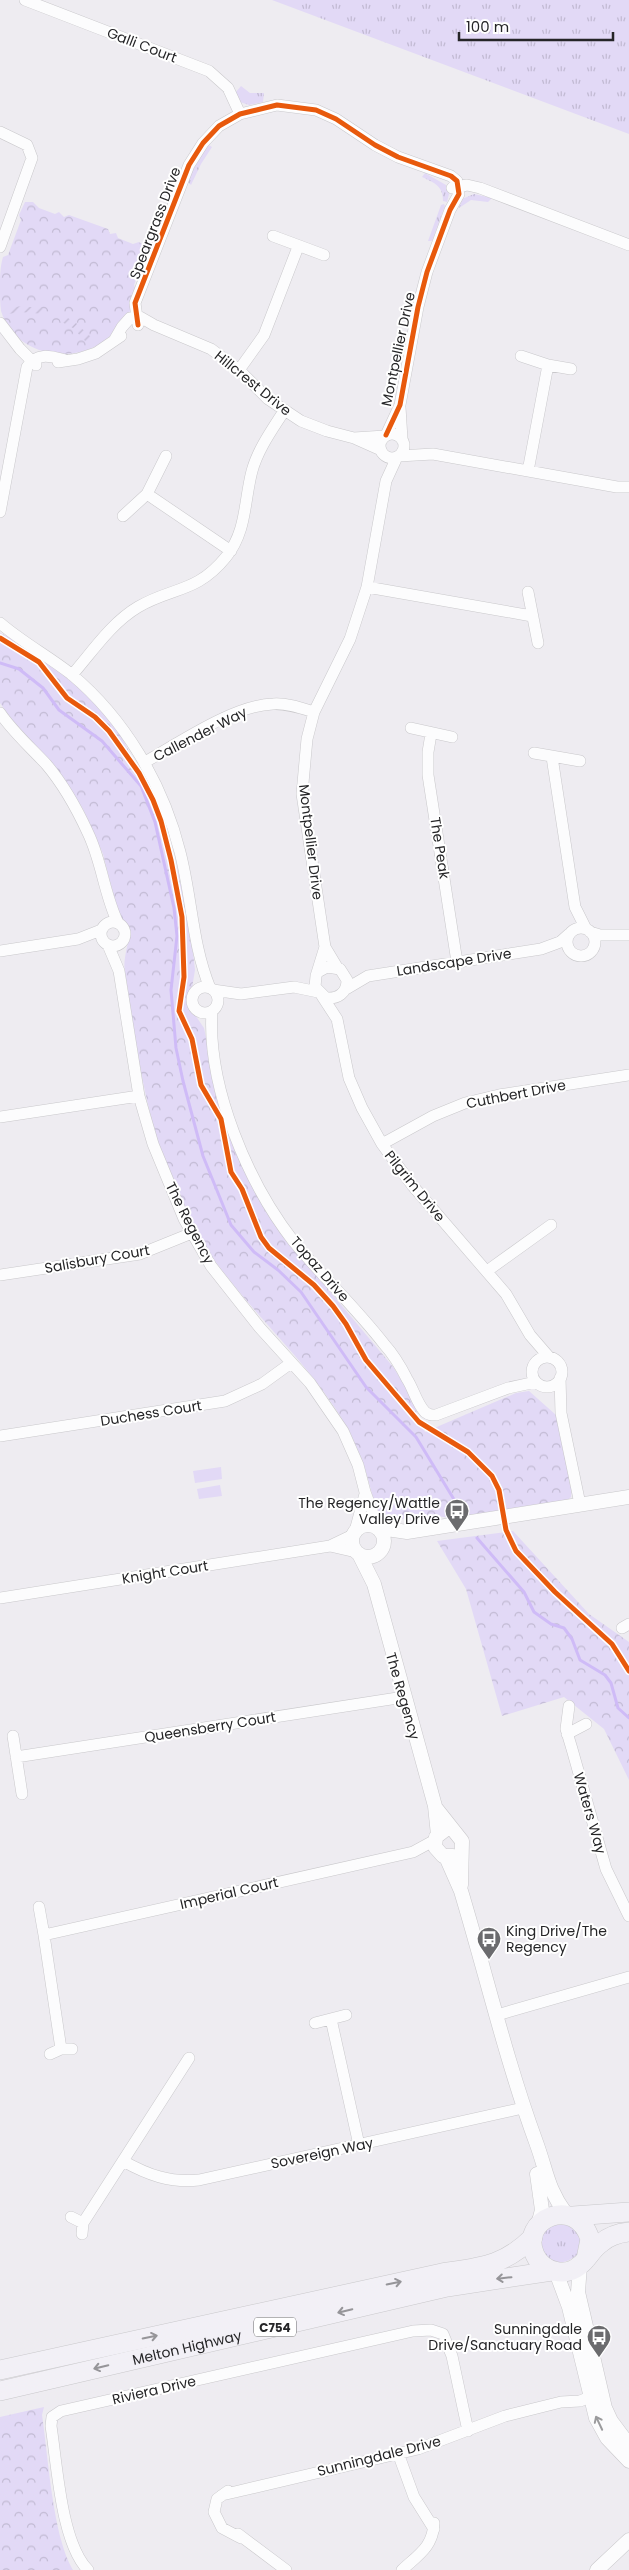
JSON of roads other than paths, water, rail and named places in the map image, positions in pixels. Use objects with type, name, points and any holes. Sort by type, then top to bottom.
[{"type":"highway","name":"Melton Highway","points":[[0,2370],[442,2273],[492,2265],[507,2258],[551,2216],[629,2212]]},
{"type":"highway","points":[[570,2215],[584,2226],[590,2239],[583,2262]]},
{"type":"highway","points":[[536,2231],[534,2254],[544,2267],[554,2271]]},
{"type":"highway","name":"Melton Highway","points":[[0,2391],[447,2287],[554,2271],[573,2270],[601,2243],[617,2234],[629,2232]]},
{"type":"street","name":"Galli Court","points":[[25,0],[210,71],[228,88],[240,114]]},
{"type":"street","name":"Speargrass Drive","points":[[138,320],[136,303],[189,165],[203,143],[219,126],[240,114],[277,105],[316,110],[336,119],[375,145],[427,168],[448,180],[457,188]]},
{"type":"street","points":[[0,132],[27,145],[32,158],[0,248]]},
{"type":"street","points":[[457,188],[490,192],[629,244]]},
{"type":"street","name":"Montpellier Drive","points":[[386,436],[400,405],[422,289],[457,188]]},
{"type":"street","points":[[274,236],[324,255]]},
{"type":"street","points":[[239,370],[264,335],[298,246]]},
{"type":"street","points":[[34,362],[78,359],[96,353],[138,320]]},
{"type":"street","name":"Hillcrest Drive","points":[[138,320],[201,344],[239,370],[284,412],[314,427],[354,438],[382,452]]},
{"type":"street","points":[[0,323],[34,362]]},
{"type":"street","points":[[522,356],[548,365],[571,369]]},
{"type":"street","points":[[0,512],[3,479],[23,388],[34,362]]},
{"type":"street","points":[[528,471],[548,365]]},
{"type":"street","name":"Montpellier Drive","points":[[400,405],[403,440]]},
{"type":"street","points":[[72,675],[129,613],[148,602],[176,592],[203,579],[230,551],[242,525],[255,462],[266,439],[284,412]]},
{"type":"street","points":[[433,454],[394,434],[386,436],[381,443],[382,452],[390,458],[433,454],[617,487],[629,487]]},
{"type":"street","name":"Hillcrest Drive","points":[[354,438],[386,436]]},
{"type":"street","points":[[398,456],[404,449],[403,440]]},
{"type":"street","name":"Montpellier Drive","points":[[382,452],[386,481]]},
{"type":"street","points":[[124,516],[147,494],[166,456]]},
{"type":"street","name":"Montpellier Drive","points":[[339,968],[325,946],[302,794],[307,739],[314,712],[350,639],[367,587],[386,481],[398,456]]},
{"type":"street","points":[[617,487],[629,492]]},
{"type":"street","points":[[147,494],[230,551]]},
{"type":"street","points":[[367,587],[532,616]]},
{"type":"street","points":[[528,592],[538,643]]},
{"type":"street","points":[[0,623],[72,675],[104,707],[145,762],[160,793],[180,852],[200,963],[211,989],[218,996],[214,1010]]},
{"type":"street","points":[[0,631],[16,635]]},
{"type":"street","name":"Callender Way","points":[[145,762],[238,712],[255,706],[274,704],[314,712]]},
{"type":"street","points":[[0,713],[31,750],[46,764],[74,807],[94,845],[108,901],[125,933],[122,941],[116,945],[78,939]]},
{"type":"street","points":[[411,728],[431,734],[452,737]]},
{"type":"street","name":"The Peak","points":[[431,734],[428,752],[428,775],[457,962]]},
{"type":"street","points":[[534,753],[580,761]]},
{"type":"street","points":[[552,757],[575,907],[568,946],[572,952],[580,956],[624,935]]},
{"type":"street","points":[[106,944],[101,936],[108,901]]},
{"type":"street","points":[[575,907],[594,938],[592,949]]},
{"type":"street","points":[[0,951],[78,939],[103,928],[111,922],[118,923]]},
{"type":"street","points":[[571,933],[588,930],[624,935]]},
{"type":"street","name":"Landscape Drive","points":[[344,991],[368,976],[541,949],[560,942],[571,933]]},
{"type":"street","name":"The Regency","points":[[122,941],[119,971],[139,1096],[153,1144],[192,1233],[211,1266],[233,1295],[326,1405],[343,1432],[358,1465],[365,1492],[379,1528]]},
{"type":"street","name":"The Regency","points":[[106,944],[119,971]]},
{"type":"street","name":"Montpellier Drive","points":[[317,974],[325,946]]},
{"type":"street","name":"Landscape Drive","points":[[541,949],[572,952]]},
{"type":"street","points":[[200,963],[192,1001],[198,1011],[205,1013],[214,1010],[241,994]]},
{"type":"street","points":[[195,993],[201,988],[241,994],[294,987],[327,966],[339,968],[347,980],[344,991],[331,998],[294,987]]},
{"type":"street","name":"Landscape Drive","points":[[339,968],[368,976]]},
{"type":"street","points":[[317,974],[315,987],[320,994]]},
{"type":"street","name":"Pilgrim Drive","points":[[337,1018],[344,991]]},
{"type":"street","name":"Pilgrim Drive","points":[[320,994],[337,1018],[349,1078],[362,1108],[382,1144],[412,1185],[506,1294],[530,1335],[549,1357]]},
{"type":"street","name":"Topaz Drive","points":[[210,1032],[214,1010]]},
{"type":"street","name":"Topaz Drive","points":[[198,1011],[210,1032],[223,1098],[233,1129],[268,1202],[293,1240],[385,1345],[406,1377],[423,1409],[430,1415],[441,1413],[508,1388],[540,1385]]},
{"type":"street","name":"Cuthbert Drive","points":[[382,1144],[433,1116],[465,1103],[499,1095],[629,1074]]},
{"type":"street","points":[[0,1117],[139,1096]]},
{"type":"street","points":[[487,1271],[551,1225]]},
{"type":"street","name":"Salisbury Court","points":[[0,1275],[140,1254],[192,1233]]},
{"type":"street","name":"Pilgrim Drive","points":[[530,1335],[534,1366]]},
{"type":"street","points":[[560,1413],[540,1385],[534,1366],[549,1357],[560,1365],[560,1413],[580,1504]]},
{"type":"street","name":"Duchess Court","points":[[0,1436],[225,1401],[262,1384],[291,1363]]},
{"type":"street","name":"Topaz Drive","points":[[508,1388],[534,1366]]},
{"type":"street","points":[[540,1385],[554,1385],[560,1378]]},
{"type":"street","name":"The Regency","points":[[354,1533],[365,1492]]},
{"type":"street","points":[[407,1532],[373,1556],[358,1553],[352,1544],[354,1533],[363,1525],[407,1532],[629,1497]]},
{"type":"street","points":[[379,1528],[385,1538],[382,1550]]},
{"type":"street","name":"Knight Court","points":[[0,1598],[330,1546],[354,1533]]},
{"type":"street","name":"Knight Court","points":[[330,1546],[358,1553]]},
{"type":"street","name":"The Regency","points":[[374,1584],[382,1550]]},
{"type":"street","name":"The Regency","points":[[358,1553],[374,1584],[435,1806],[437,1837]]},
{"type":"street","name":"Queensberry Court","points":[[16,1757],[404,1697]]},
{"type":"street","name":"Waters Way","points":[[569,1706],[567,1734],[606,1869],[629,1916]]},
{"type":"street","points":[[567,1734],[586,1724]]},
{"type":"street","points":[[12,1736],[22,1794]]},
{"type":"street","name":"The Regency","points":[[435,1806],[455,1831]]},
{"type":"street","points":[[461,1891],[461,1837],[455,1831],[446,1830],[437,1837],[435,1847],[443,1855],[461,1891],[538,2159],[550,2190],[570,2215]]},
{"type":"street","name":"Imperial Court","points":[[414,1852],[437,1837]]},
{"type":"street","points":[[443,1855],[455,1856],[462,1849]]},
{"type":"street","name":"Imperial Court","points":[[44,1935],[414,1852],[443,1855]]},
{"type":"street","points":[[39,1907],[61,2050]]},
{"type":"street","points":[[497,2015],[629,1977]]},
{"type":"street","points":[[315,2023],[346,2015]]},
{"type":"street","points":[[331,2019],[359,2145]]},
{"type":"street","points":[[71,2217],[83,2229],[189,2058]]},
{"type":"street","name":"Sovereign Way","points":[[123,2162],[159,2178],[189,2181],[524,2108]]},
{"type":"street","points":[[536,2231],[542,2203],[538,2159]]},
{"type":"street","points":[[583,2262],[578,2292],[593,2394],[629,2445]]},
{"type":"street","points":[[554,2271],[569,2307],[603,2432],[629,2461]]},
{"type":"street","name":"Riviera Drive","points":[[88,2570],[76,2555],[69,2535],[51,2426],[52,2417],[56,2413],[413,2331],[441,2332],[452,2356],[464,2406],[472,2429]]},
{"type":"street","name":"Sunningdale Drive","points":[[286,2570],[241,2538],[222,2528],[214,2512],[214,2502],[222,2495],[238,2493],[252,2487],[402,2452],[505,2416],[593,2394]]},
{"type":"street","points":[[402,2452],[407,2478],[420,2508],[434,2529],[428,2545],[420,2556],[404,2568]]},
{"type":"street","points":[[597,2570],[629,2540]]},
{"type":"waterway","points":[[0,663],[19,669],[43,688],[59,710],[102,741],[141,786],[155,822],[174,908],[177,936],[171,990],[176,1048],[203,1156],[231,1225],[254,1252],[278,1270],[301,1292],[366,1387],[416,1437],[458,1506]]},
{"type":"waterway","points":[[477,1538],[524,1592],[534,1612],[551,1624],[564,1628],[572,1639],[580,1660],[605,1675],[611,1683],[618,1708],[629,1718]]},
{"type":"place","name":"The Regency/Wattle Valley Drive","points":[[457,1532]]},
{"type":"place","name":"King Drive/The Regency","points":[[489,1960]]},
{"type":"place","name":"Sunningdale Drive/Sanctuary Road","points":[[599,2358]]}]
